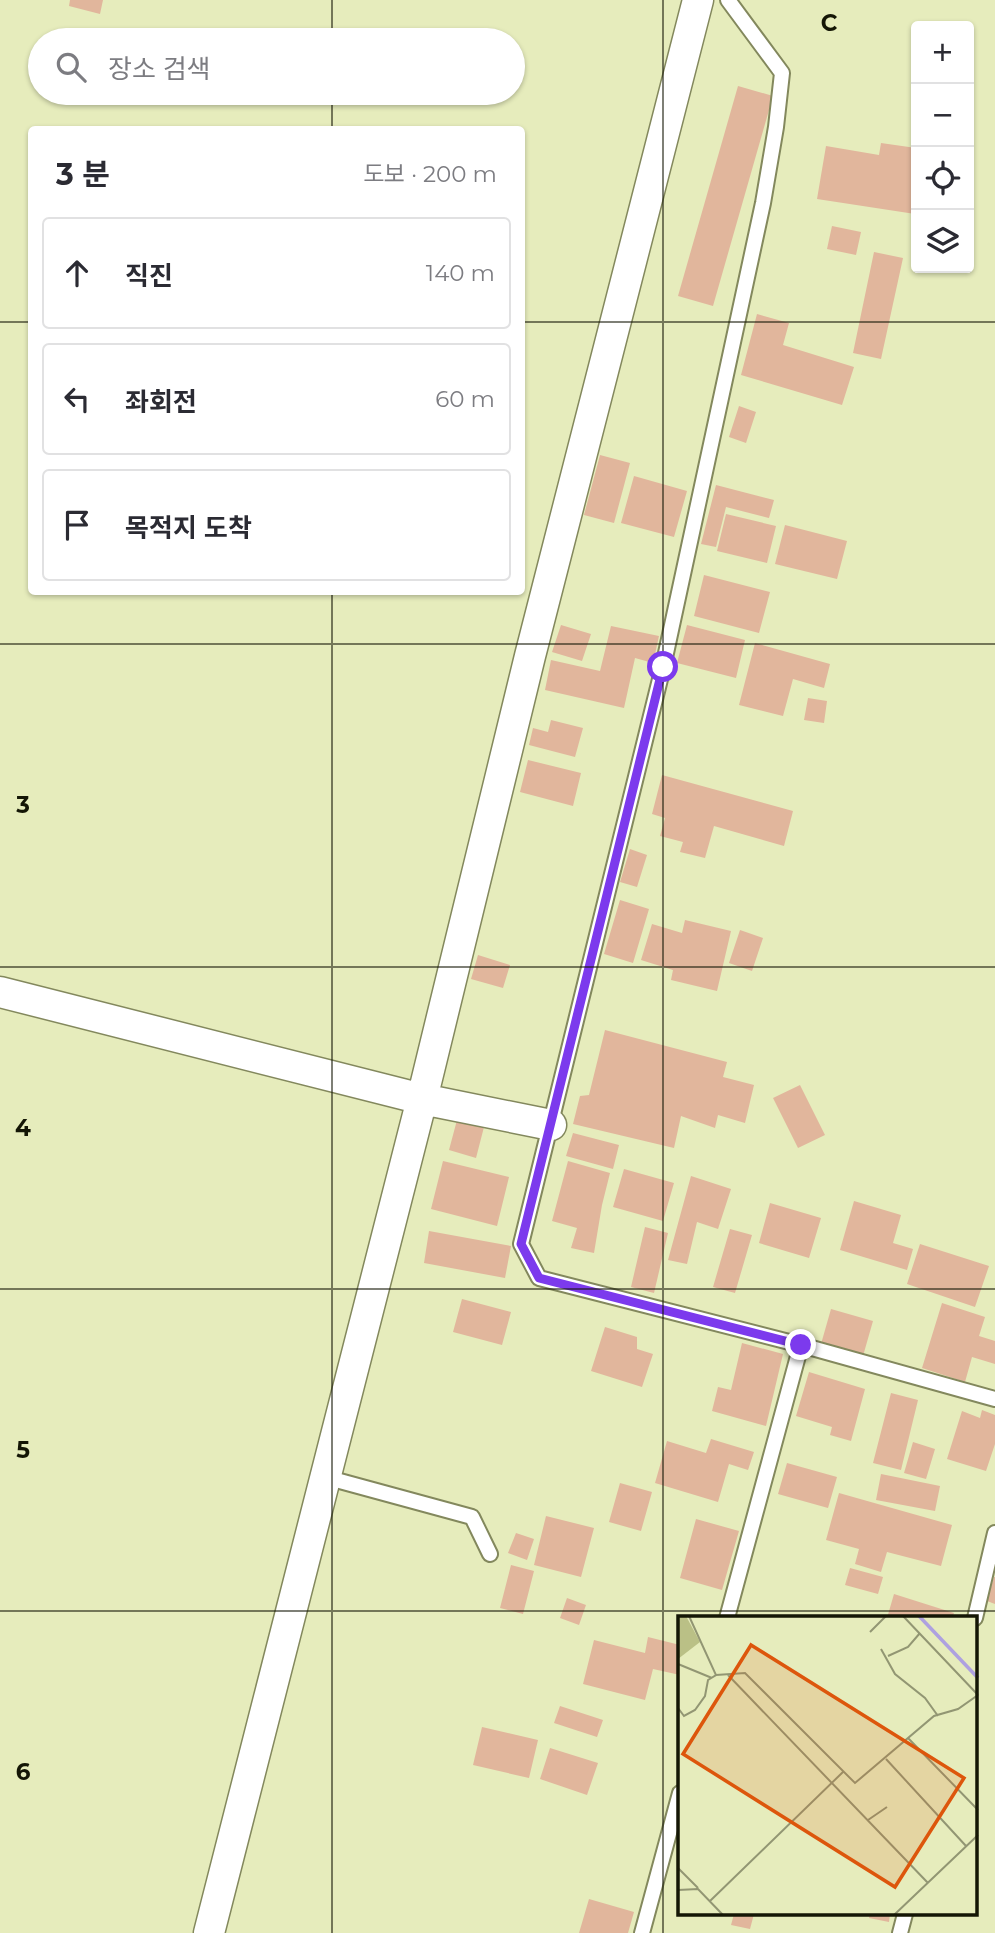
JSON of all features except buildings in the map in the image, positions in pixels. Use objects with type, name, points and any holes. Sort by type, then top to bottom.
[{"type":"street","points":[[209,1933],[698,0]]},
{"type":"street","points":[[0,992],[422,1099],[551,1125]]},
{"type":"lane","points":[[728,0],[782,73],[776,127],[763,203],[663,667],[521,1244],[539,1278],[801,1345],[995,1399]]},
{"type":"lane","points":[[728,1616],[801,1345]]},
{"type":"lane","points":[[325,1477],[472,1517],[490,1554]]},
{"type":"lane","points":[[975,1616],[995,1533]]},
{"type":"lane","points":[[642,1933],[678,1800]]},
{"type":"lane","points":[[900,1933],[904,1916]]},
{"type":"route","points":[[663,667],[521,1244],[539,1278],[801,1345]]}]
